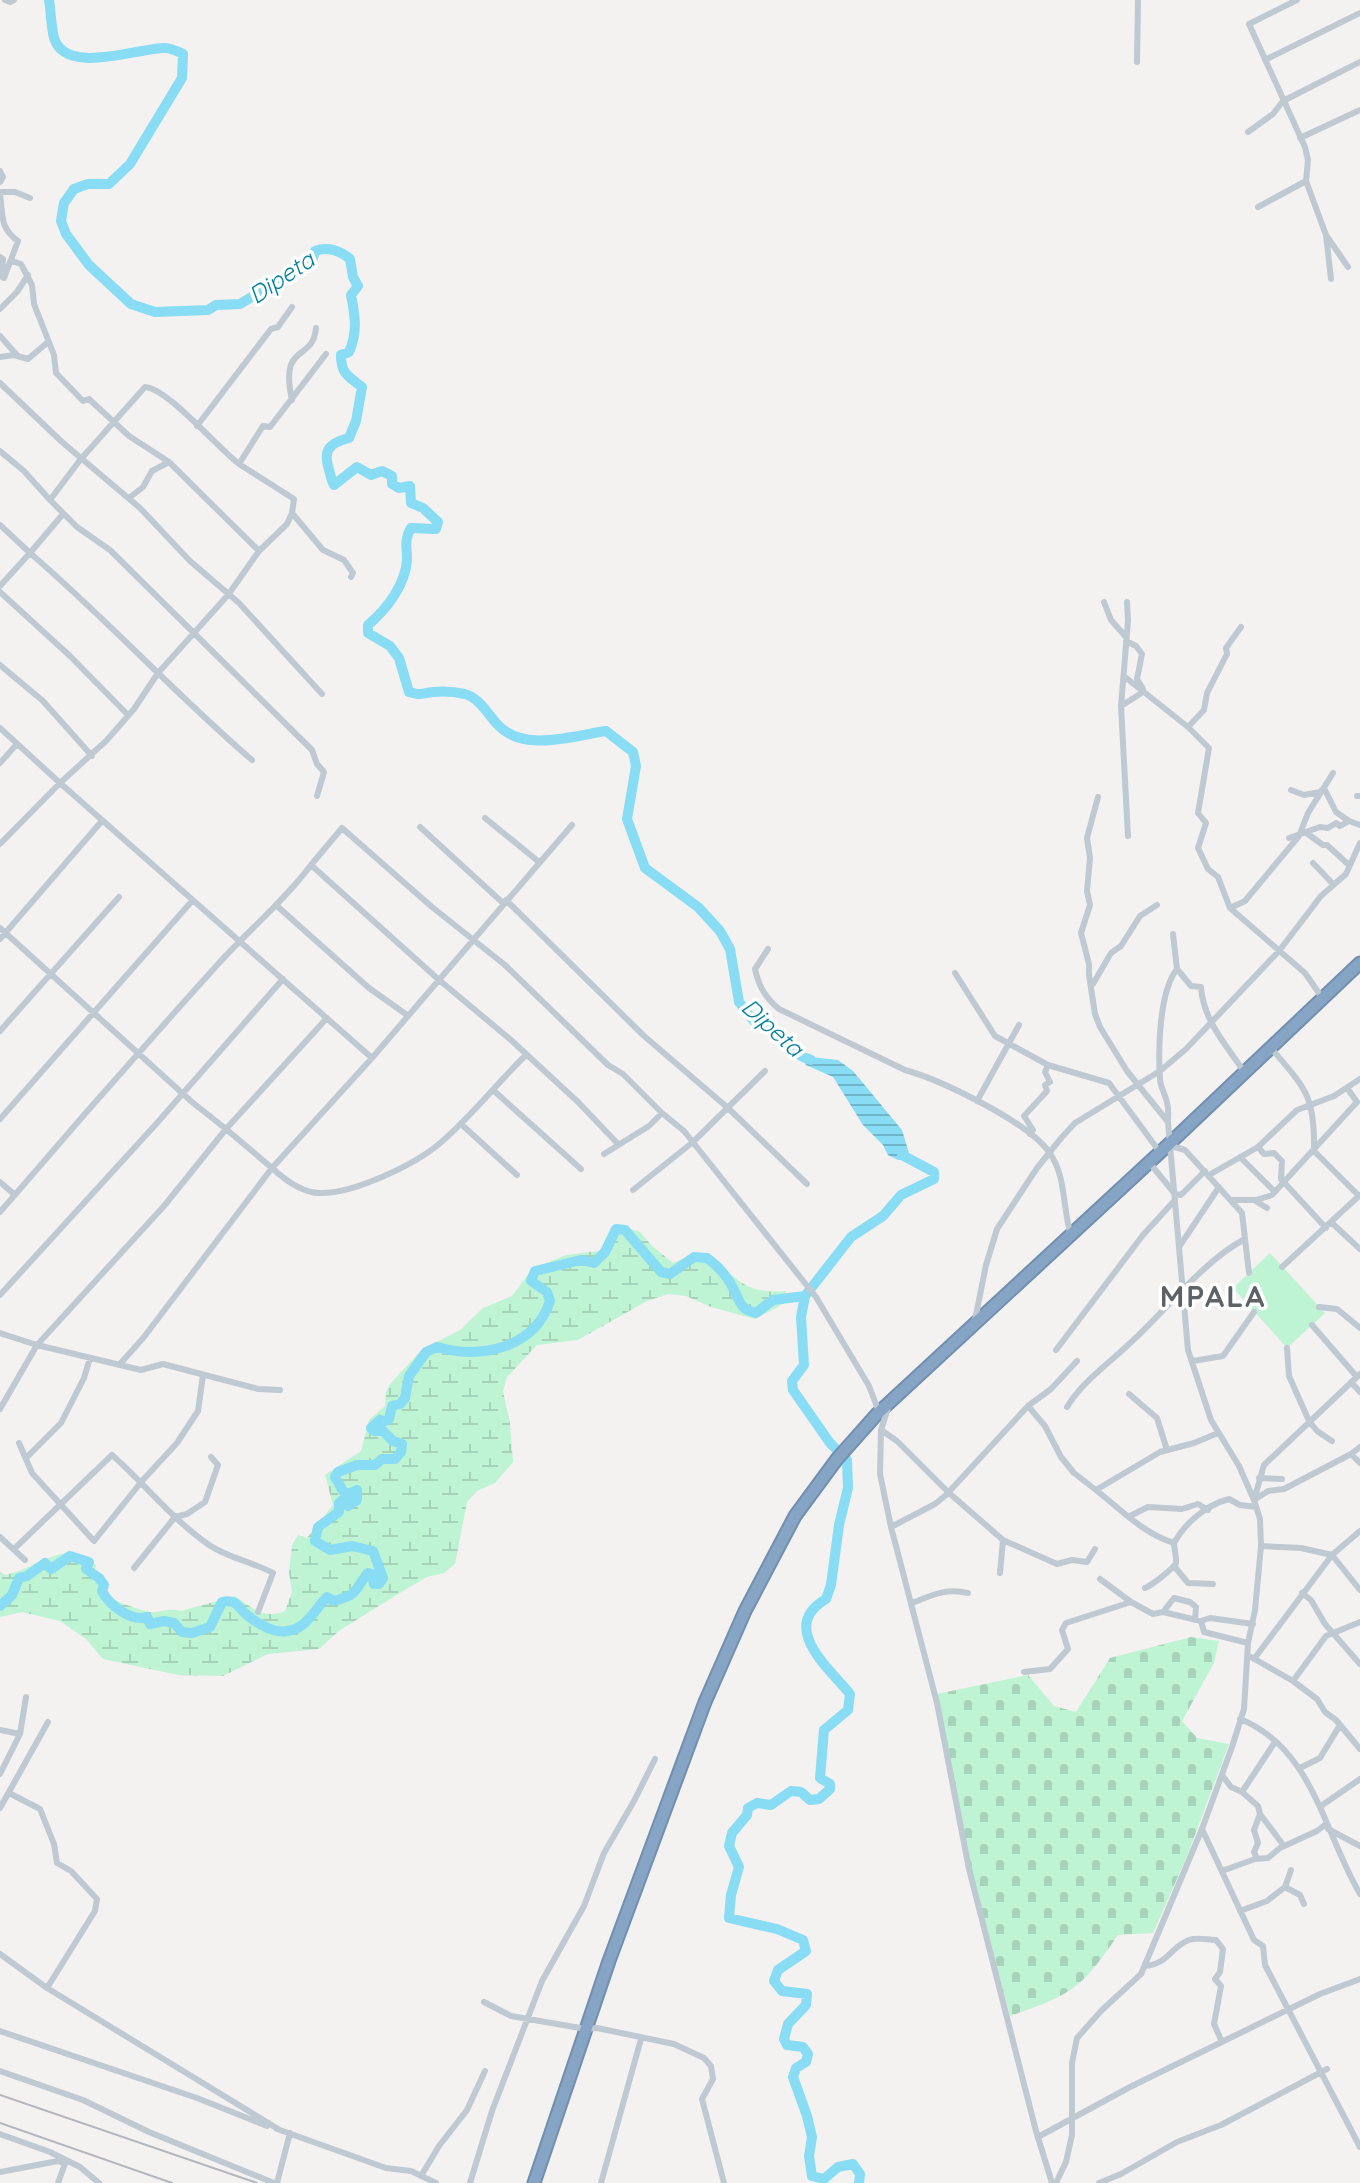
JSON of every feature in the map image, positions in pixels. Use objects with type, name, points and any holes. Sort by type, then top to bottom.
[{"type":"highway","points":[[534,2183],[586,2029],[705,1702],[745,1611],[795,1516],[846,1447],[891,1400],[1120,1192],[1148,1161],[1359,965]]},
{"type":"street","points":[[3,0],[14,0]]},
{"type":"street","points":[[1137,62],[1138,0]]},
{"type":"street","points":[[1297,0],[1249,24],[1308,160],[1306,181],[1326,235],[1331,279]]},
{"type":"street","points":[[1265,60],[1360,13]]},
{"type":"street","points":[[1248,132],[1273,114],[1283,101],[1360,62]]},
{"type":"street","points":[[1300,138],[1360,110]]},
{"type":"street","points":[[0,171],[3,177],[0,182]]},
{"type":"street","points":[[1258,207],[1306,181]]},
{"type":"street","points":[[0,257],[3,259],[1,276],[4,278],[18,241],[10,237],[0,223],[0,193],[15,192],[30,198]]},
{"type":"street","points":[[1326,235],[1348,267]]},
{"type":"street","points":[[12,261],[21,264],[28,275],[34,292],[34,304],[55,358],[56,373],[78,398],[83,401],[89,399],[129,436],[169,462],[259,551]]},
{"type":"street","points":[[0,309],[28,275]]},
{"type":"street","points":[[197,426],[271,329],[278,327],[292,307]]},
{"type":"street","points":[[292,400],[287,377],[290,361],[307,348],[315,337],[316,328]]},
{"type":"street","points":[[0,336],[17,355]]},
{"type":"street","points":[[0,357],[17,355],[28,359],[48,342]]},
{"type":"street","points":[[239,464],[256,434],[263,426],[270,427],[326,354]]},
{"type":"street","points":[[0,383],[129,498],[258,623],[322,694]]},
{"type":"street","points":[[0,844],[106,741],[158,673],[228,595],[259,551],[287,524],[294,499],[239,464],[173,403],[150,387],[141,390],[113,421],[50,500]]},
{"type":"street","points":[[0,451],[24,471],[63,514],[110,550],[312,750],[324,772],[317,796]]},
{"type":"street","points":[[129,498],[143,487],[152,471],[169,462]]},
{"type":"street","points":[[292,513],[323,550],[344,560],[353,573],[351,577]]},
{"type":"street","points":[[63,514],[0,589],[128,715]]},
{"type":"street","points":[[0,525],[78,594],[206,720],[252,760]]},
{"type":"street","points":[[1104,602],[1111,620],[1142,654],[1137,679],[1143,689],[1209,748],[1198,813],[1206,823],[1198,848],[1208,869],[1218,877],[1230,908],[1305,973],[1323,999]]},
{"type":"street","points":[[1127,602],[1121,706],[1128,836]]},
{"type":"street","points":[[1188,727],[1204,710],[1207,693],[1227,654],[1226,648],[1241,627]]},
{"type":"street","points":[[0,665],[43,701],[91,755]]},
{"type":"street","points":[[1125,677],[1137,688],[1143,689]]},
{"type":"street","points":[[1121,706],[1143,689]]},
{"type":"street","points":[[0,728],[101,822],[145,857],[372,1058]]},
{"type":"street","points":[[0,763],[17,744]]},
{"type":"street","points":[[1230,908],[1245,901],[1300,831],[1333,773]]},
{"type":"street","points":[[1291,790],[1304,795],[1325,790],[1336,812],[1360,825]]},
{"type":"street","points":[[1098,797],[1088,827],[1090,858],[1087,891],[1090,905],[1081,933],[1089,964],[1095,1014],[1100,1027],[1137,1084],[1168,1122]]},
{"type":"street","points":[[485,818],[539,862]]},
{"type":"street","points":[[1289,838],[1300,831],[1328,828],[1336,823],[1340,826],[1349,821]]},
{"type":"street","points":[[101,822],[2,934],[183,1093],[297,1187],[318,1193],[337,1192],[383,1177],[432,1150],[526,1055]]},
{"type":"street","points":[[120,1364],[144,1337],[272,1168],[372,1058],[572,825]]},
{"type":"street","points":[[420,827],[807,1184]]},
{"type":"street","points":[[0,1212],[240,941],[277,906],[342,828],[505,965],[693,1142],[816,1297],[869,1386],[879,1412]]},
{"type":"street","points":[[1327,845],[1328,828]]},
{"type":"street","points":[[1300,831],[1327,845],[1349,865]]},
{"type":"street","points":[[974,1324],[997,1229],[1050,1152],[1075,1123],[1160,1071],[1186,1049],[1279,951],[1333,884],[1346,874],[1360,843]]},
{"type":"street","points":[[1313,863],[1333,884]]},
{"type":"street","points":[[311,865],[438,979],[481,1013],[563,1088],[618,1144]]},
{"type":"street","points":[[0,1031],[119,897]]},
{"type":"street","points":[[0,1119],[192,901]]},
{"type":"street","points":[[1091,987],[1111,953],[1121,946],[1140,916],[1157,905]]},
{"type":"street","points":[[277,906],[369,988],[407,1015]]},
{"type":"street","points":[[1173,934],[1177,969],[1191,986],[1201,987],[1200,997],[1210,1023],[1245,1073]]},
{"type":"street","points":[[768,949],[755,969],[766,998],[779,1009],[977,1101],[1030,1134],[1050,1152],[1065,1191],[1065,1217],[1071,1235]]},
{"type":"street","points":[[1054,2183],[1066,2162],[1073,2118],[1072,2063],[1077,2038],[1141,1974],[1145,1966],[1222,1775],[1244,1709],[1251,1657],[1248,1643],[1253,1624],[1261,1546],[1260,1519],[1239,1466],[1211,1420],[1188,1350],[1175,1197],[1164,1148],[1168,1104],[1160,1082],[1160,1071],[1164,997],[1177,969]]},
{"type":"street","points":[[955,973],[995,1036],[1048,1065],[1109,1083],[1164,1148],[1185,1150],[1242,1213],[1249,1273]]},
{"type":"street","points":[[0,1295],[283,979]]},
{"type":"street","points":[[0,1409],[37,1345],[164,1206],[226,1129],[327,1018]]},
{"type":"street","points":[[977,1101],[1019,1025]]},
{"type":"street","points":[[1271,1048],[1298,1079],[1311,1103],[1314,1151],[1360,1196],[1282,1267]]},
{"type":"street","points":[[1030,1134],[1033,1130],[1024,1116],[1047,1091],[1045,1085],[1050,1082],[1045,1072],[1048,1065]]},
{"type":"street","points":[[633,1190],[693,1142],[765,1071]]},
{"type":"street","points":[[1056,1350],[1175,1197],[1207,1173],[1258,1147],[1282,1122],[1311,1103],[1334,1096],[1360,1079]]},
{"type":"street","points":[[1231,1200],[1254,1200],[1275,1192],[1357,1102],[1347,1088]]},
{"type":"street","points":[[493,1090],[581,1169]]},
{"type":"street","points":[[604,1154],[649,1126],[662,1113]]},
{"type":"street","points":[[461,1124],[517,1175]]},
{"type":"street","points":[[1258,1147],[1264,1154],[1274,1153],[1282,1161],[1280,1172],[1284,1182],[1329,1226],[1360,1249]]},
{"type":"street","points":[[1240,1157],[1275,1192]]},
{"type":"street","points":[[1148,1161],[1175,1197]]},
{"type":"street","points":[[0,1182],[15,1195]]},
{"type":"street","points":[[1179,1247],[1219,1187]]},
{"type":"street","points":[[1254,1200],[1267,1208]]},
{"type":"street","points":[[1067,1407],[1082,1388],[1183,1289],[1243,1240]]},
{"type":"street","points":[[1319,1307],[1337,1309],[1360,1328]]},
{"type":"street","points":[[1193,1361],[1223,1356],[1254,1312]]},
{"type":"street","points":[[1312,1325],[1356,1378],[1360,1392]]},
{"type":"street","points":[[0,1333],[141,1370],[163,1364],[258,1389],[280,1390]]},
{"type":"street","points":[[1287,1348],[1290,1380],[1309,1421],[1332,1441]]},
{"type":"street","points":[[27,1457],[61,1423],[84,1378],[90,1358]]},
{"type":"street","points":[[891,1527],[935,1504],[948,1492],[971,1460],[1012,1427],[1028,1406],[1051,1389],[1077,1361]]},
{"type":"street","points":[[19,1443],[32,1473],[94,1541],[177,1443],[198,1411],[203,1375]]},
{"type":"street","points":[[1255,1504],[1264,1465],[1356,1378]]},
{"type":"street","points":[[1129,1394],[1157,1418],[1167,1450]]},
{"type":"street","points":[[891,1400],[881,1430],[880,1474],[891,1527],[937,1703],[969,1869],[1038,2137],[1054,2183]]},
{"type":"street","points":[[1028,1406],[1045,1426],[1061,1457],[1074,1473],[1161,1539],[1174,1543]]},
{"type":"street","points":[[881,1430],[897,1441],[948,1492],[1003,1540],[1057,1564],[1072,1560],[1087,1562],[1095,1549]]},
{"type":"street","points":[[1096,1490],[1160,1452],[1218,1433]]},
{"type":"street","points":[[1145,1588],[1155,1584],[1174,1566],[1177,1561],[1174,1543],[1181,1531],[1208,1510],[1229,1499],[1240,1505],[1255,1504],[1268,1491],[1284,1489],[1360,1447]]},
{"type":"street","points":[[1351,1454],[1360,1463]]},
{"type":"street","points":[[14,1549],[112,1455],[142,1481],[175,1517],[213,1547],[273,1573],[258,1612]]},
{"type":"street","points":[[134,1568],[175,1517],[187,1514],[205,1502],[218,1465],[211,1457]]},
{"type":"street","points":[[1259,1478],[1282,1479]]},
{"type":"street","points":[[1130,1516],[1148,1507],[1182,1509],[1198,1504],[1208,1510]]},
{"type":"street","points":[[1251,1657],[1332,1555],[1360,1531]]},
{"type":"street","points":[[0,1537],[25,1560]]},
{"type":"street","points":[[1000,1573],[1003,1540]]},
{"type":"street","points":[[1261,1546],[1301,1548],[1332,1555],[1360,1590]]},
{"type":"street","points":[[1174,1566],[1188,1583],[1213,1584]]},
{"type":"street","points":[[1100,1579],[1153,1614],[1163,1612],[1198,1620],[1210,1618],[1253,1624]]},
{"type":"street","points":[[912,1603],[952,1589],[968,1593]]},
{"type":"street","points":[[1302,1593],[1311,1600],[1325,1624],[1360,1664]]},
{"type":"street","points":[[1163,1612],[1174,1598],[1190,1602],[1196,1607],[1204,1632],[1248,1643]]},
{"type":"street","points":[[1024,1672],[1050,1669],[1068,1649],[1062,1630],[1066,1623],[1131,1602]]},
{"type":"street","points":[[1293,1681],[1326,1636],[1360,1622]]},
{"type":"street","points":[[1251,1657],[1317,1699],[1325,1712],[1360,1749]]},
{"type":"street","points":[[0,1774],[20,1734],[26,1697]]},
{"type":"street","points":[[1240,1719],[1260,1727],[1300,1768],[1321,1806],[1327,1826],[1360,1894]]},
{"type":"street","points":[[0,1808],[48,1722]]},
{"type":"street","points":[[1300,1768],[1320,1758],[1340,1725]]},
{"type":"street","points":[[0,1730],[20,1734]]},
{"type":"street","points":[[1242,1792],[1275,1742]]},
{"type":"street","points":[[470,2183],[492,2111],[542,1981],[584,1906],[604,1853],[655,1759]]},
{"type":"street","points":[[1222,1775],[1231,1787],[1258,1806],[1260,1814],[1284,1846]]},
{"type":"street","points":[[1321,1806],[1360,1779]]},
{"type":"street","points":[[9,1793],[40,1809],[54,1844],[57,1863],[71,1871],[97,1899],[95,1911],[47,1988]]},
{"type":"street","points":[[1257,1859],[1254,1852],[1258,1843],[1254,1830],[1260,1814]]},
{"type":"street","points":[[1327,1826],[1360,1846]]},
{"type":"street","points":[[1222,1871],[1268,1858],[1284,1846],[1327,1826]]},
{"type":"street","points":[[1202,1829],[1254,1940],[1263,1946],[1265,1965],[1287,2010],[1360,2147]]},
{"type":"street","points":[[1240,1911],[1267,1901],[1285,1887],[1291,1870]]},
{"type":"street","points":[[1285,1887],[1300,1895],[1304,1904]]},
{"type":"street","points":[[1145,1966],[1164,1961],[1189,1940],[1216,1940],[1223,1949],[1220,1972],[1215,1979],[1221,1986],[1214,2024],[1222,2042]]},
{"type":"street","points":[[0,1954],[47,1988],[278,2129]]},
{"type":"street","points":[[1038,2137],[1287,2010],[1360,1979]]},
{"type":"street","points":[[484,2002],[526,2020],[597,2028],[683,2047],[704,2058],[711,2066],[713,2079],[702,2099],[724,2183]]},
{"type":"street","points":[[0,2042],[1,2031],[436,2183]]},
{"type":"street","points":[[601,2183],[641,2039]]},
{"type":"street","points":[[1099,2183],[1177,2142],[1221,2125],[1327,2069]]},
{"type":"street","points":[[0,2071],[83,2100],[149,2132],[276,2183],[290,2133]]},
{"type":"street","points":[[421,2176],[467,2110],[485,2071]]},
{"type":"street","points":[[0,2134],[50,2152],[80,2167],[99,2183]]},
{"type":"street","points":[[0,2172],[66,2162]]},
{"type":"street","points":[[58,2183],[66,2162]]},
{"type":"green space","points":[[617,1225],[640,1232],[673,1263],[691,1255],[707,1253],[742,1283],[760,1290],[786,1291],[785,1303],[755,1319],[711,1307],[686,1296],[668,1294],[647,1301],[578,1340],[537,1345],[507,1377],[503,1391],[513,1462],[495,1483],[477,1491],[467,1502],[455,1564],[444,1573],[427,1577],[408,1588],[340,1630],[319,1649],[268,1654],[223,1676],[178,1675],[103,1659],[86,1639],[60,1621],[22,1612],[0,1617],[0,1572],[5,1575],[17,1572],[51,1557],[73,1553],[96,1565],[95,1570],[104,1577],[108,1597],[145,1611],[181,1611],[235,1596],[264,1613],[285,1611],[292,1592],[289,1573],[292,1545],[298,1535],[307,1538],[333,1505],[325,1475],[361,1451],[369,1420],[385,1406],[390,1384],[429,1346],[460,1330],[483,1308],[512,1296],[532,1269],[566,1255],[599,1251]]},
{"type":"green space","points":[[1270,1253],[1325,1313],[1287,1348],[1233,1288]]},
{"type":"green space","points":[[1191,1637],[1219,1641],[1214,1663],[1182,1721],[1197,1738],[1229,1744],[1187,1856],[1153,1933],[1118,1935],[1094,1968],[1073,1988],[1048,2002],[1010,2016],[971,1868],[937,1694],[1028,1675],[1054,1706],[1076,1712],[1110,1658]]},
{"type":"water","points":[[801,1056],[838,1060],[853,1071],[902,1130],[911,1160],[898,1160],[888,1155],[883,1145],[863,1125],[833,1077],[806,1065]]},
{"type":"waterway","name":"Dipeta","points":[[49,0],[54,38],[61,49],[72,56],[104,57],[165,48],[183,54],[182,78],[130,164],[109,184],[88,184],[74,189],[64,203],[61,221],[66,234],[89,265],[131,304],[155,312],[208,310],[216,305],[240,304],[312,261],[315,251],[334,250],[350,259],[358,286],[351,295],[355,330],[349,352],[341,355],[341,361],[346,374],[362,387],[356,421],[349,438],[335,443],[328,450],[332,481],[334,485],[357,467],[371,475],[382,471],[392,476],[392,484],[399,488],[410,486],[411,503],[423,508],[438,522],[436,529],[411,528],[403,578],[388,604],[368,625],[368,633],[390,646],[399,658],[409,692],[449,692],[470,696],[497,724],[520,738],[563,739],[606,731],[633,752],[636,766],[627,819],[645,868],[698,907],[720,931],[730,949],[739,1002],[754,1021],[811,1060]]},
{"type":"waterway","name":"Dipeta","points":[[0,1606],[12,1595],[19,1578],[45,1563],[51,1569],[70,1556],[89,1562],[86,1569],[99,1578],[104,1585],[102,1591],[115,1607],[134,1617],[147,1617],[150,1624],[164,1621],[174,1623],[182,1632],[192,1633],[210,1627],[222,1602],[227,1601],[235,1603],[267,1628],[294,1630],[327,1597],[334,1601],[355,1591],[368,1573],[372,1574],[374,1584],[379,1584],[383,1578],[373,1551],[352,1546],[330,1550],[315,1541],[318,1527],[339,1512],[339,1503],[343,1500],[348,1506],[357,1500],[357,1490],[349,1494],[343,1491],[335,1477],[338,1472],[357,1465],[375,1465],[382,1459],[395,1459],[401,1452],[402,1444],[393,1441],[383,1431],[371,1428],[380,1420],[389,1419],[392,1406],[400,1404],[405,1398],[409,1376],[426,1352],[437,1347],[454,1351],[488,1351],[519,1340],[543,1317],[550,1301],[547,1292],[531,1281],[535,1271],[581,1260],[594,1263],[605,1252],[616,1229],[625,1230],[661,1272],[670,1274],[694,1257],[707,1258],[726,1276],[741,1304],[756,1313],[773,1300],[805,1296],[851,1237],[883,1216],[901,1195],[934,1179],[934,1172],[902,1155]]},
{"type":"waterway","points":[[805,1296],[801,1317],[804,1365],[792,1381],[793,1390],[830,1443],[847,1460],[848,1488],[839,1525],[831,1585],[826,1599],[812,1610],[807,1622],[807,1635],[812,1648],[850,1694],[848,1710],[824,1730],[820,1778],[830,1784],[830,1789],[819,1799],[810,1800],[801,1792],[791,1791],[771,1805],[757,1803],[748,1808],[747,1815],[732,1833],[729,1846],[739,1867],[731,1895],[729,1918],[777,1929],[803,1940],[806,1951],[778,1970],[774,1981],[782,1991],[807,1994],[806,2005],[788,2024],[784,2039],[787,2045],[803,2047],[808,2054],[806,2062],[796,2068],[793,2077],[812,2137],[809,2156],[812,2176],[824,2179],[838,2167],[853,2164],[860,2174],[859,2183]]},
{"type":"railway","points":[[0,2095],[257,2183]]},
{"type":"railway","points":[[0,2123],[172,2183]]},
{"type":"district","name":"MPALA","points":[[1213,1296]]}]
